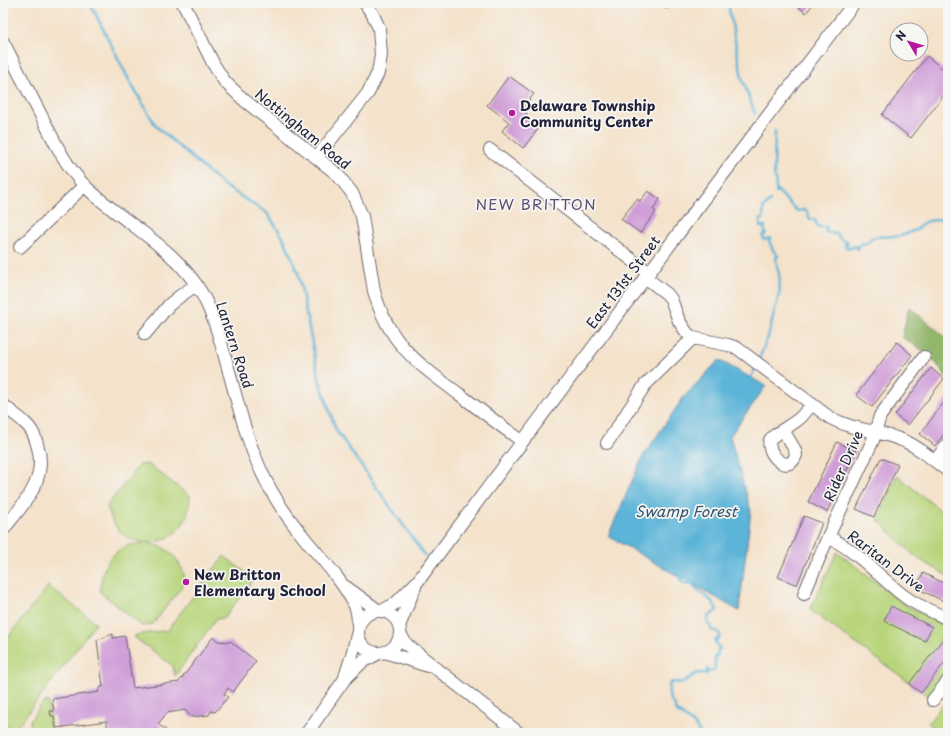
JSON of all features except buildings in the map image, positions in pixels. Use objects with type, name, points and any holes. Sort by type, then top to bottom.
[{"type":"street","name":"Nottingham Road","points":[[183,3],[214,65],[226,82],[248,103],[317,157],[343,180],[352,193],[362,216],[374,291],[384,319],[394,337],[418,364],[522,442]]},
{"type":"street","points":[[317,157],[368,93],[378,73],[381,55],[379,28],[365,3]]},
{"type":"street","name":"East 131st Street","points":[[380,611],[396,603],[418,580],[854,3]]},
{"type":"street","name":"Lantern Road","points":[[4,48],[70,168],[85,186],[174,258],[196,285],[211,312],[250,443],[262,474],[294,525],[340,582],[355,607],[358,629]]},
{"type":"street","points":[[490,150],[647,275],[672,299],[679,321],[687,333],[693,338],[737,348],[829,417],[840,423],[898,438],[909,443],[948,471]]},
{"type":"street","points":[[20,247],[85,186]]},
{"type":"street","points":[[145,334],[169,305],[196,285]]},
{"type":"street","points":[[607,443],[646,385],[693,338]]},
{"type":"street","name":"Rider Drive","points":[[804,594],[828,537],[873,440],[879,419],[924,357]]},
{"type":"street","points":[[783,430],[799,419],[812,404]]},
{"type":"street","points":[[3,405],[30,428],[39,448],[41,462],[39,477],[34,489],[3,530]]},
{"type":"street","points":[[935,461],[948,444]]},
{"type":"street","name":"Raritan Drive","points":[[828,537],[843,544],[906,597],[948,619]]},
{"type":"street","name":"East 131st Street","points":[[399,630],[418,580]]},
{"type":"street","name":"Lantern Road","points":[[340,582],[380,611]]},
{"type":"street","points":[[344,680],[361,621],[372,612],[380,611],[390,614],[396,619],[399,630],[407,645],[519,733]]},
{"type":"street","points":[[358,629],[359,640],[364,647],[371,652],[382,652],[437,669]]},
{"type":"street","points":[[307,733],[344,680],[362,662],[392,648],[397,642],[399,630]]},
{"type":"street","points":[[933,700],[948,680]]},
{"type":"green space","points":[[909,307],[948,339],[948,379],[938,365],[928,355],[902,337]]},
{"type":"green space","points":[[148,464],[190,496],[188,511],[184,523],[180,528],[169,537],[156,542],[147,543],[159,546],[174,556],[180,565],[186,581],[153,624],[142,626],[100,592],[104,570],[110,558],[115,553],[129,545],[145,543],[132,540],[122,534],[110,517],[107,506],[139,465]]},
{"type":"green space","points":[[897,475],[948,517],[948,576],[917,558],[878,520]]},
{"type":"green space","points":[[837,552],[905,605],[948,627],[948,669],[928,696],[810,610]]},
{"type":"green space","points":[[224,556],[254,579],[224,618],[216,619],[175,676],[173,666],[134,637],[136,635],[169,630],[171,625]]},
{"type":"green space","points":[[48,586],[96,623],[14,731],[3,723],[3,644]]},
{"type":"green space","points":[[948,698],[948,733],[942,733],[928,723]]},
{"type":"green space","points":[[48,701],[51,733],[31,733],[30,720],[43,703]]},
{"type":"water","name":"Swamp Forest","points":[[719,360],[766,386],[730,436],[751,511],[739,611],[608,536],[643,456],[683,398]]},
{"type":"waterway","points":[[90,3],[130,82],[156,126],[223,185],[267,213],[284,239],[298,272],[319,379],[336,430],[425,556]]},
{"type":"waterway","points":[[728,3],[742,78],[755,114]]},
{"type":"waterway","points":[[775,131],[774,170],[776,193]]},
{"type":"waterway","points":[[777,190],[797,211],[804,210],[807,212],[810,219],[815,220],[818,227],[827,227],[826,232],[837,234],[841,239],[847,241],[848,243],[845,244],[846,247],[850,248],[856,246],[858,249],[860,244],[868,243],[870,239],[876,237],[900,236],[918,229],[923,223],[948,219]]},
{"type":"waterway","points":[[759,359],[768,337],[780,290],[776,258],[778,256],[773,250],[769,241],[771,238],[764,240],[763,236],[766,233],[764,229],[765,226],[760,227],[760,220],[763,219],[763,208],[770,201]]},
{"type":"waterway","points":[[750,379],[756,367]]},
{"type":"waterway","points":[[681,575],[680,580],[685,584],[691,584],[715,606],[717,610],[708,617],[708,624],[712,627],[711,630],[720,634],[720,637],[715,641],[720,649],[717,651],[718,655],[715,657],[715,668],[711,672],[707,669],[707,674],[698,673],[686,681],[670,683],[669,686],[669,696],[675,705],[675,710],[694,724],[700,733]]},
{"type":"place","name":"Delaware Township Community Center","points":[[512,113]]},
{"type":"place","name":"New Britton Elementary School","points":[[186,582]]},
{"type":"district","name":"NEW BRITTON","points":[[536,203]]}]
